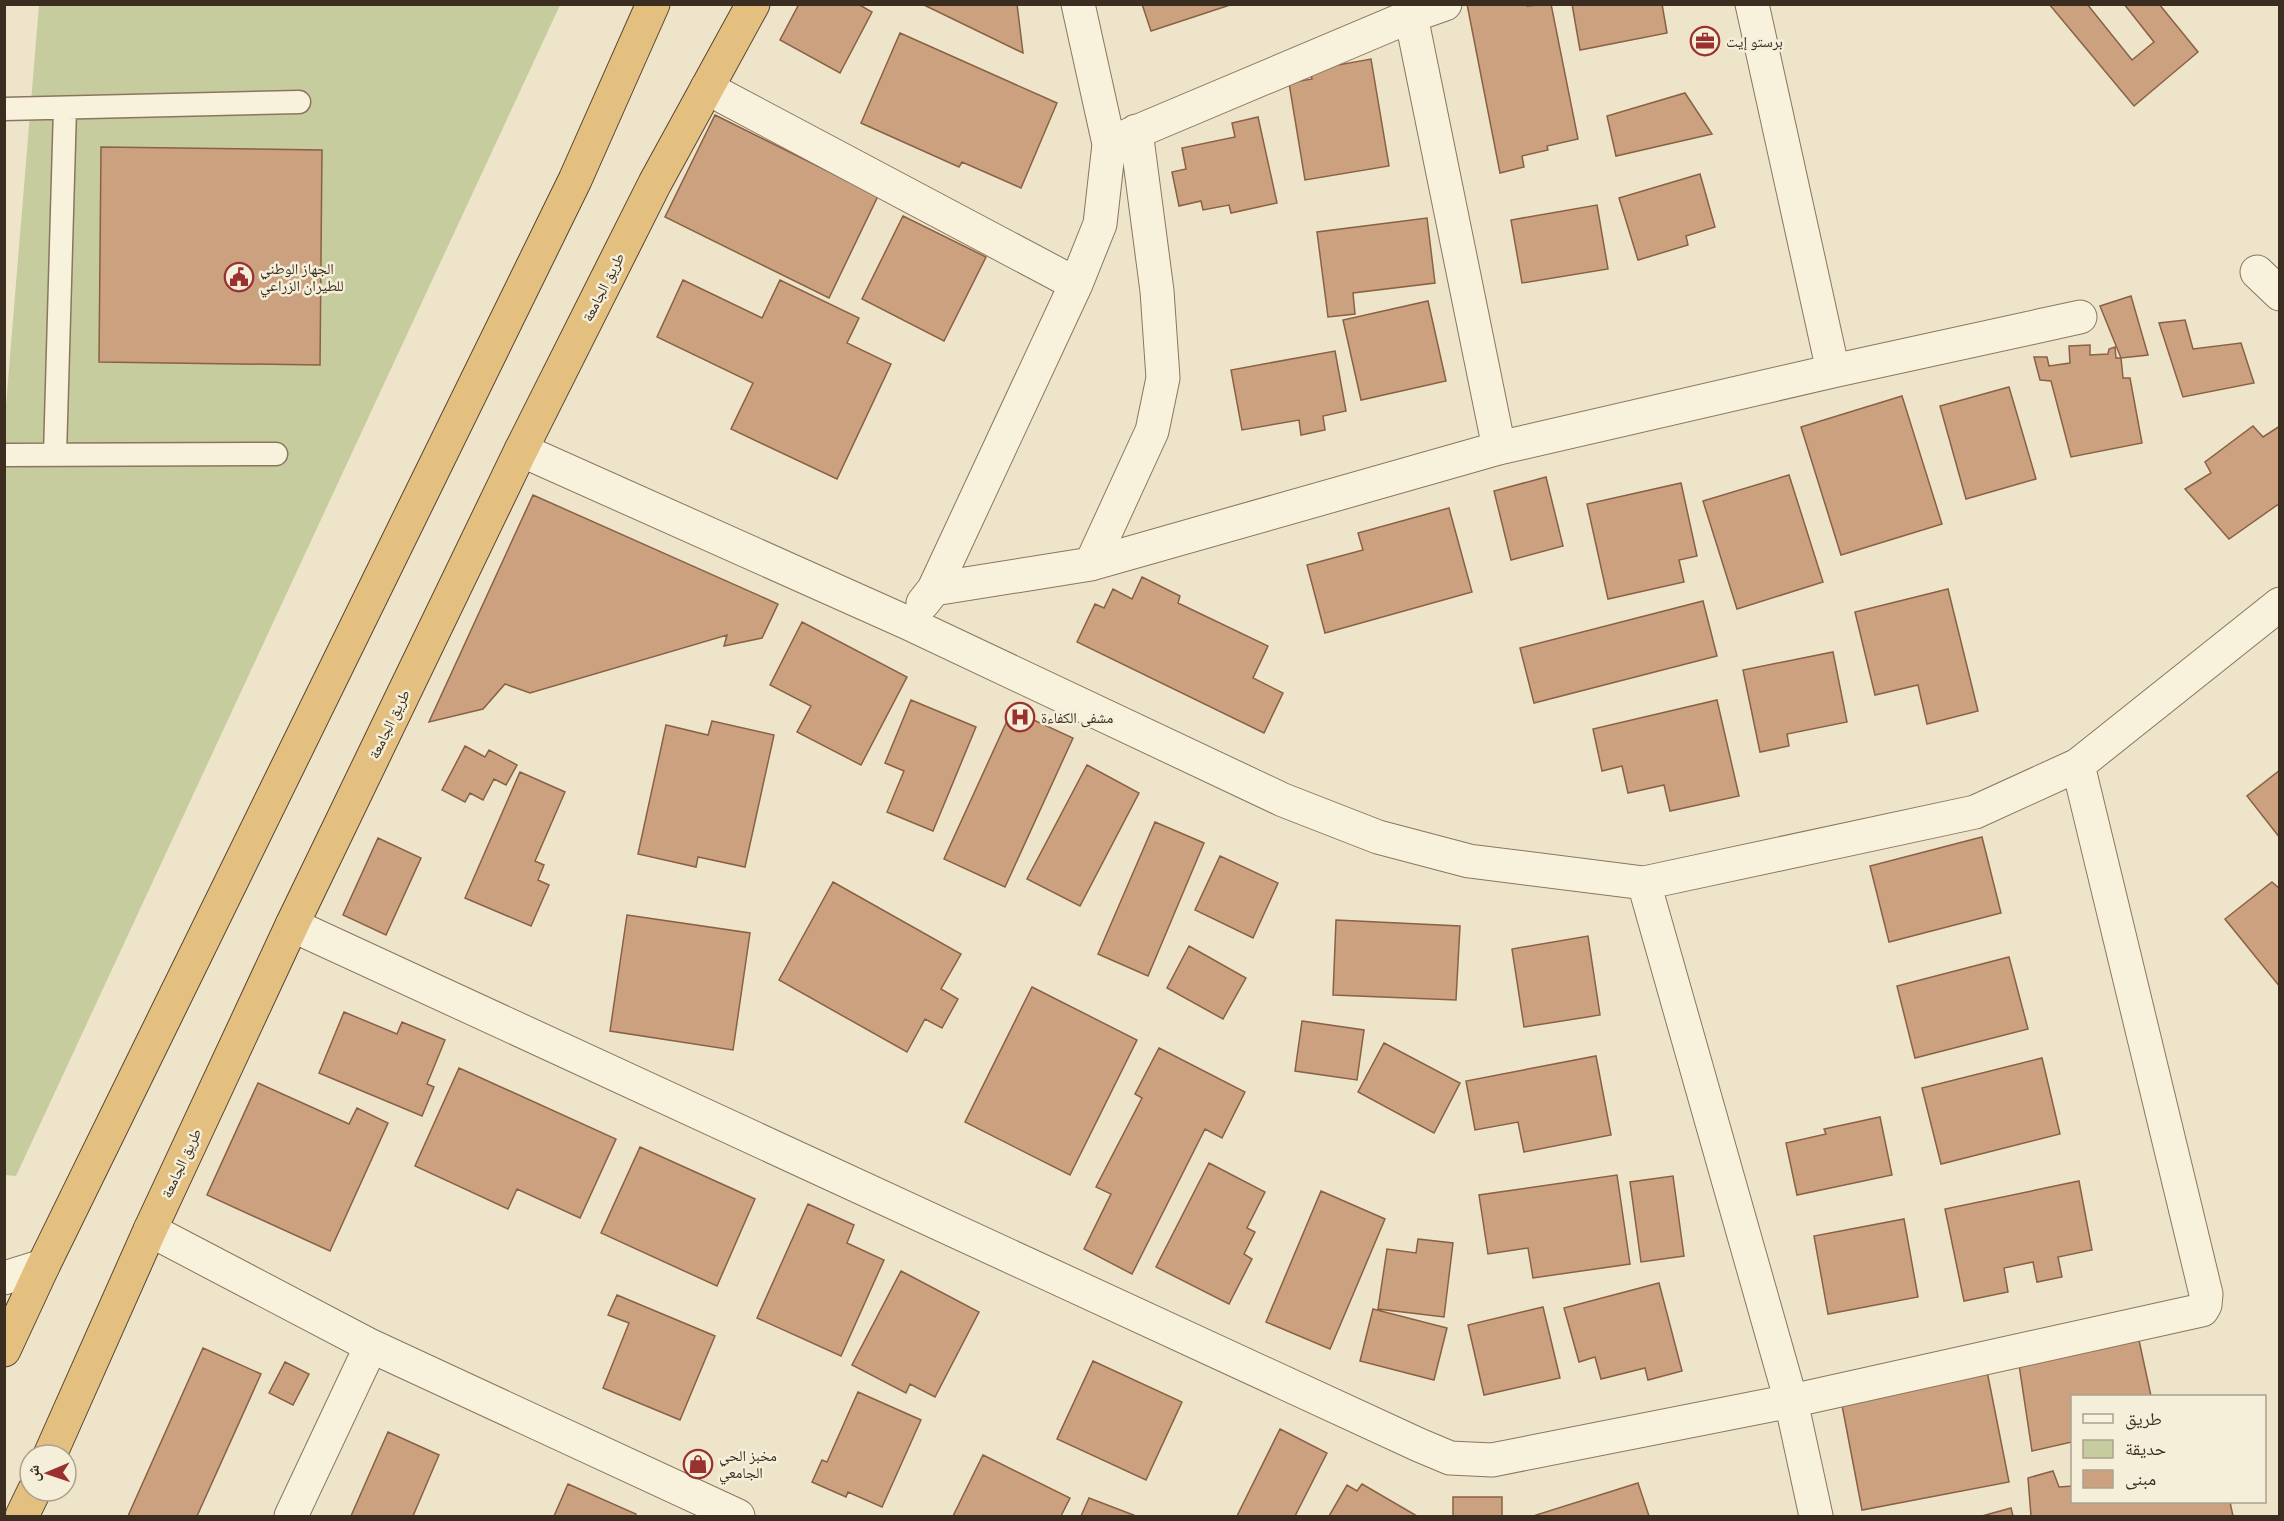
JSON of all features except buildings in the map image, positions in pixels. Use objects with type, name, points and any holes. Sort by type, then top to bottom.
[{"type":"highway","points":[[4,1350],[575,180],[653,4]]},
{"type":"highway","name":"طريق الجامعة","points":[[55,1443],[150,1230],[292,925],[521,450],[655,183],[753,4]]},
{"type":"street","points":[[1078,4],[1123,138],[1157,291],[1163,378],[1152,431],[1090,564]]},
{"type":"street","points":[[1123,138],[1411,16],[1445,4]]},
{"type":"street","points":[[1752,4],[1833,371]]},
{"type":"street","points":[[1411,16],[1499,448]]},
{"type":"street","points":[[707,88],[1076,284]]},
{"type":"street","points":[[908,624],[934,589],[1076,284],[1100,224],[1123,138]]},
{"type":"street","points":[[934,589],[1090,564],[1499,448],[2080,317]]},
{"type":"street","points":[[521,450],[908,624],[1283,800],[1378,837],[1470,861],[1644,883],[1975,812],[2078,765],[2280,604]]},
{"type":"street","points":[[292,925],[1450,1458],[1492,1460],[1791,1401],[2202,1310],[2206,1294],[2204,1282],[2078,765]]},
{"type":"street","points":[[1644,883],[1791,1401],[1816,1516]]},
{"type":"street","points":[[150,1230],[370,1346],[686,1505],[738,1516]]},
{"type":"street","points":[[4,1278],[43,1266]]},
{"type":"street","points":[[291,1516],[370,1346]]},
{"type":"lane","points":[[4,109],[299,102]]},
{"type":"lane","points":[[55,455],[65,108]]},
{"type":"lane","points":[[4,455],[276,454]]},
{"type":"green space","points":[[39,5],[560,5],[16,1176],[5,1175],[4,429]]},
{"type":"place","name":"برستو إيت","points":[[1705,41]]},
{"type":"place","name":"الجهاز الوطني للطيران الزراعي","points":[[239,277]]},
{"type":"place","name":"مشفى الكفاءة","points":[[1020,717]]},
{"type":"place","name":"مخبز الحي الجامعي","points":[[698,1464]]}]
